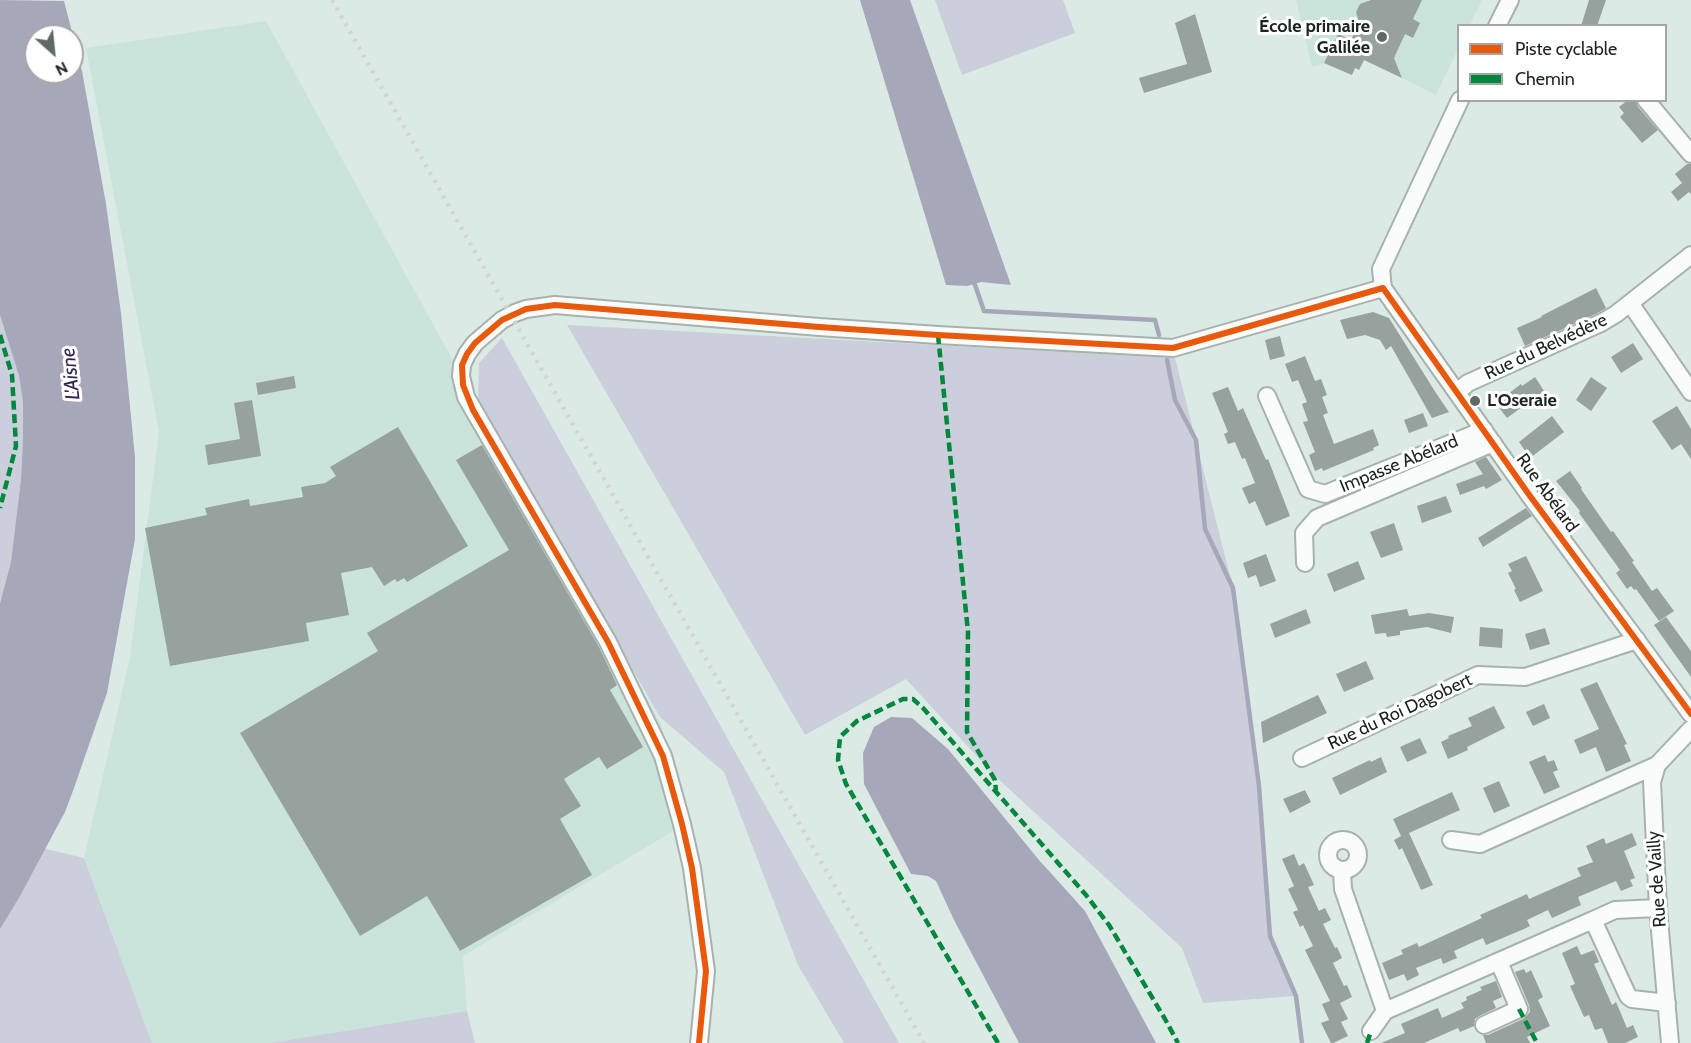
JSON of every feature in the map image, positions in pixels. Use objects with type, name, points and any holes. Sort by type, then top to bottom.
[{"type":"street","points":[[1498,24],[1509,0]]},
{"type":"street","points":[[699,1043],[706,971],[692,868],[663,756],[608,642],[466,397],[461,376],[462,365],[475,343],[514,313],[555,305],[819,327],[1173,348],[1383,288],[1381,269],[1459,102]]},
{"type":"street","points":[[1648,102],[1691,154]]},
{"type":"street","name":"Rue du Belvédère","points":[[1457,392],[1468,383],[1601,323],[1691,255]]},
{"type":"street","name":"Rue Abélard","points":[[1383,288],[1530,496],[1691,714]]},
{"type":"street","points":[[1630,303],[1691,392]]},
{"type":"street","name":"Impasse Abélard","points":[[1268,396],[1308,489],[1325,494],[1489,436]]},
{"type":"street","points":[[1305,563],[1304,533],[1317,518],[1489,436]]},
{"type":"street","name":"Rue du Roi Dagobert","points":[[1302,758],[1478,675],[1525,677],[1637,640]]},
{"type":"street","points":[[1451,840],[1480,844],[1657,765],[1691,729]]},
{"type":"street","name":"Rue de Vailly","points":[[1657,765],[1652,782],[1658,908],[1670,1043]]},
{"type":"street","points":[[1342,871],[1343,889],[1385,1011]]},
{"type":"street","points":[[1371,1031],[1385,1011],[1615,910],[1658,908]]},
{"type":"street","points":[[1593,920],[1628,996],[1632,999],[1667,1003]]},
{"type":"street","points":[[1484,1024],[1519,1009],[1499,962]]},
{"type":"shaded area","points":[[935,0],[1063,0],[1075,33],[962,75]]},
{"type":"shaded area","name":"École primaire Galilée","points":[[1296,0],[1482,0],[1470,24],[1457,24],[1457,51],[1436,95],[1365,60],[1359,70],[1355,68],[1352,75],[1324,63],[1312,67]]},
{"type":"shaded area","points":[[266,21],[455,364],[587,591],[661,724],[687,823],[463,956],[467,1011],[270,1043],[152,1043],[84,858],[130,657],[159,432],[86,48]]},
{"type":"shaded area","points":[[0,315],[19,376],[23,402],[23,438],[21,479],[11,562],[0,603]]},
{"type":"shaded area","points":[[567,325],[1175,358],[1233,588],[1259,786],[1270,936],[1296,996],[1203,1003],[1182,948],[995,776],[906,679],[805,735]]},
{"type":"shaded area","points":[[502,338],[899,1043],[844,1043],[798,965],[724,772],[660,717],[478,403],[479,363]]},
{"type":"shaded area","points":[[0,838],[84,858],[152,1043],[0,1043]]},
{"type":"shaded area","points":[[467,1011],[475,1043],[270,1043]]},
{"type":"water","name":"L'Aisne","points":[[0,0],[64,1],[70,24],[24,24],[24,84],[84,84],[84,82],[106,204],[121,313],[135,457],[135,539],[107,693],[65,812],[0,929],[0,603],[11,562],[21,479],[23,402],[19,376],[0,315]]},
{"type":"water","points":[[860,0],[910,0],[1011,285],[981,282],[967,286],[946,285]]},
{"type":"water","points":[[891,717],[912,718],[948,749],[1039,860],[1085,911],[1156,1043],[1019,1043],[936,881],[928,876],[911,874],[864,784],[863,753],[874,727]]},
{"type":"building","points":[[1371,0],[1422,0],[1413,19],[1420,23],[1413,38],[1405,34],[1394,58],[1402,78],[1364,60],[1359,70],[1355,68],[1352,75],[1324,63],[1338,34],[1351,40],[1359,22],[1356,12],[1360,4]]},
{"type":"building","points":[[1589,0],[1606,0],[1598,24],[1582,24]]},
{"type":"building","points":[[1195,14],[1212,72],[1144,93],[1139,78],[1187,64],[1175,23]]},
{"type":"building","points":[[1625,102],[1637,102],[1638,107],[1658,130],[1642,143],[1620,117],[1624,113],[1619,107]]},
{"type":"building","points":[[1687,164],[1691,164],[1691,194],[1689,192],[1678,201],[1671,192],[1682,183],[1675,174]]},
{"type":"building","points":[[1596,288],[1606,308],[1525,346],[1517,328]]},
{"type":"building","points":[[1373,312],[1389,318],[1449,412],[1432,418],[1391,346],[1386,350],[1380,340],[1365,335],[1347,339],[1340,320]]},
{"type":"building","points":[[1280,336],[1285,356],[1270,360],[1265,340]]},
{"type":"building","points":[[1633,343],[1643,359],[1621,373],[1611,357]]},
{"type":"building","points":[[1305,356],[1315,381],[1321,379],[1327,395],[1322,397],[1328,413],[1323,415],[1334,444],[1373,429],[1379,445],[1373,448],[1374,450],[1323,471],[1322,468],[1315,471],[1309,455],[1315,452],[1303,422],[1308,421],[1302,404],[1307,402],[1298,380],[1292,382],[1285,364]]},
{"type":"building","points":[[294,376],[296,388],[258,395],[256,383]]},
{"type":"building","points":[[1535,377],[1544,391],[1507,418],[1497,405],[1521,384],[1522,386]]},
{"type":"building","points":[[1591,377],[1607,388],[1591,411],[1576,400]]},
{"type":"building","points":[[1228,387],[1238,411],[1243,408],[1266,460],[1268,459],[1290,516],[1266,526],[1255,501],[1249,504],[1242,488],[1255,483],[1245,458],[1242,459],[1235,442],[1228,444],[1224,434],[1228,432],[1212,393]]},
{"type":"building","points":[[252,400],[261,456],[208,465],[205,445],[240,439],[234,403]]},
{"type":"building","points":[[1677,406],[1691,429],[1691,459],[1681,444],[1672,450],[1652,421]]},
{"type":"building","points":[[1423,413],[1428,426],[1409,433],[1404,420]]},
{"type":"building","points":[[1552,416],[1564,432],[1530,458],[1519,442]]},
{"type":"building","points":[[398,427],[468,546],[407,582],[404,578],[397,582],[395,579],[384,586],[372,567],[341,573],[349,615],[306,623],[309,641],[170,666],[145,528],[207,515],[205,508],[249,499],[250,506],[303,497],[301,487],[325,483],[336,476],[330,467]]},
{"type":"building","points":[[482,445],[599,647],[617,685],[610,690],[643,747],[607,769],[599,757],[564,779],[581,806],[560,819],[592,875],[460,951],[427,896],[360,936],[240,733],[378,651],[367,633],[509,550],[456,460]]},
{"type":"building","points":[[1486,457],[1502,480],[1486,489],[1484,486],[1460,495],[1456,484],[1483,474],[1475,462]]},
{"type":"building","points":[[1570,471],[1611,532],[1613,531],[1634,561],[1632,562],[1652,591],[1657,588],[1674,611],[1659,621],[1636,589],[1634,590],[1631,586],[1627,589],[1616,573],[1620,570],[1579,513],[1580,511],[1556,481]]},
{"type":"building","points":[[1446,496],[1452,512],[1422,523],[1417,506]]},
{"type":"building","points":[[1526,508],[1532,516],[1483,547],[1478,538]]},
{"type":"building","points":[[1394,523],[1403,550],[1381,558],[1370,532]]},
{"type":"building","points":[[1266,554],[1276,581],[1260,587],[1256,575],[1248,578],[1243,563]]},
{"type":"building","points":[[1526,556],[1543,591],[1520,602],[1508,573],[1512,571],[1508,564]]},
{"type":"building","points":[[1358,561],[1365,579],[1334,592],[1327,574]]},
{"type":"building","points":[[1306,609],[1311,623],[1275,638],[1270,624]]},
{"type":"building","points":[[1407,609],[1409,616],[1429,613],[1454,617],[1451,633],[1427,627],[1400,631],[1400,635],[1387,637],[1386,633],[1375,634],[1371,615]]},
{"type":"building","points":[[1666,617],[1691,651],[1691,677],[1654,625]]},
{"type":"building","points":[[1480,627],[1503,629],[1502,648],[1479,646]]},
{"type":"building","points":[[1545,628],[1550,644],[1530,650],[1525,634]]},
{"type":"building","points":[[1366,661],[1374,679],[1344,692],[1336,674]]},
{"type":"building","points":[[1597,682],[1627,744],[1624,745],[1631,761],[1606,772],[1596,747],[1580,754],[1574,740],[1599,729],[1580,689]]},
{"type":"building","points":[[1318,695],[1327,713],[1263,743],[1261,722]]},
{"type":"building","points":[[1544,704],[1550,718],[1533,726],[1526,712]]},
{"type":"building","points":[[1494,706],[1505,728],[1448,759],[1441,742],[1449,738],[1448,736],[1472,726],[1468,718]]},
{"type":"building","points":[[1420,738],[1427,753],[1407,762],[1400,747]]},
{"type":"building","points":[[1545,755],[1548,762],[1554,760],[1558,770],[1553,772],[1560,787],[1544,794],[1529,762]]},
{"type":"building","points":[[1381,757],[1387,772],[1340,795],[1332,778]]},
{"type":"building","points":[[1499,781],[1510,806],[1494,813],[1483,788]]},
{"type":"building","points":[[1305,790],[1311,802],[1290,813],[1283,799]]},
{"type":"building","points":[[1452,792],[1460,810],[1409,833],[1433,885],[1421,890],[1402,848],[1399,850],[1394,840],[1401,836],[1393,819]]},
{"type":"building","points":[[1632,833],[1637,845],[1624,851],[1635,878],[1630,880],[1633,886],[1621,891],[1616,881],[1578,897],[1581,905],[1552,918],[1548,910],[1527,920],[1530,926],[1524,929],[1486,945],[1483,938],[1454,951],[1457,958],[1443,964],[1441,958],[1416,968],[1419,975],[1407,981],[1404,974],[1389,980],[1382,963],[1403,954],[1401,950],[1417,943],[1419,947],[1482,918],[1480,915],[1527,894],[1529,899],[1581,876],[1577,868],[1593,862],[1586,846],[1604,838],[1606,844]]},
{"type":"building","points":[[1294,854],[1299,866],[1304,863],[1314,885],[1308,887],[1319,911],[1325,908],[1331,920],[1323,924],[1342,958],[1333,963],[1352,997],[1340,1003],[1348,1019],[1341,1022],[1348,1036],[1333,1043],[1321,1023],[1329,1020],[1322,1004],[1330,1001],[1305,950],[1313,946],[1303,925],[1300,927],[1293,912],[1298,910],[1288,889],[1294,886],[1282,859]]},
{"type":"building","points":[[1577,946],[1581,955],[1594,950],[1599,962],[1594,964],[1612,1005],[1616,1002],[1627,1028],[1633,1025],[1638,1037],[1625,1043],[1608,1043],[1602,1028],[1595,1030],[1589,1015],[1584,1017],[1570,986],[1575,984],[1562,953]]},
{"type":"building","points":[[1524,969],[1526,973],[1531,970],[1543,997],[1538,1000],[1550,1026],[1527,1037],[1530,1043],[1486,1043],[1483,1035],[1488,1035],[1523,1019],[1530,1012],[1515,972]]},
{"type":"building","points":[[1496,981],[1502,997],[1493,1001],[1496,1008],[1475,1019],[1474,1026],[1460,1032],[1458,1028],[1424,1043],[1381,1043],[1405,1033],[1401,1024],[1438,1008],[1442,1018],[1464,1008],[1461,1003],[1467,1000],[1466,997],[1482,990],[1480,987]]},
{"type":"waterway","points":[[973,279],[984,311],[1155,320],[1159,335]]},
{"type":"waterway","points":[[1167,360],[1175,400],[1196,440],[1205,529],[1233,588],[1259,786],[1270,936],[1296,996],[1302,1043]]},
{"type":"railway","points":[[332,0],[924,1043]]},
{"type":"marked path","points":[[0,335],[12,375],[16,446],[0,508]]},
{"type":"marked path","points":[[938,335],[968,632],[967,732],[995,780],[996,791]]},
{"type":"marked path","points":[[998,1043],[846,784],[838,760],[840,737],[857,721],[903,699],[913,699],[923,708],[1086,895],[1109,925],[1178,1043]]},
{"type":"marked path","points":[[1519,1009],[1537,1043]]},
{"type":"marked path","points":[[1367,1043],[1371,1031]]},
{"type":"cycle path","points":[[699,1043],[706,971],[692,868],[663,756],[608,642],[473,410],[463,385],[462,365],[475,343],[502,320],[526,309],[555,305],[819,327],[1173,348],[1383,288],[1530,496],[1691,714]]},
{"type":"place","name":"École primaire Galilée","points":[[1382,37]]},
{"type":"place","name":"L'Oseraie","points":[[1475,401]]}]
